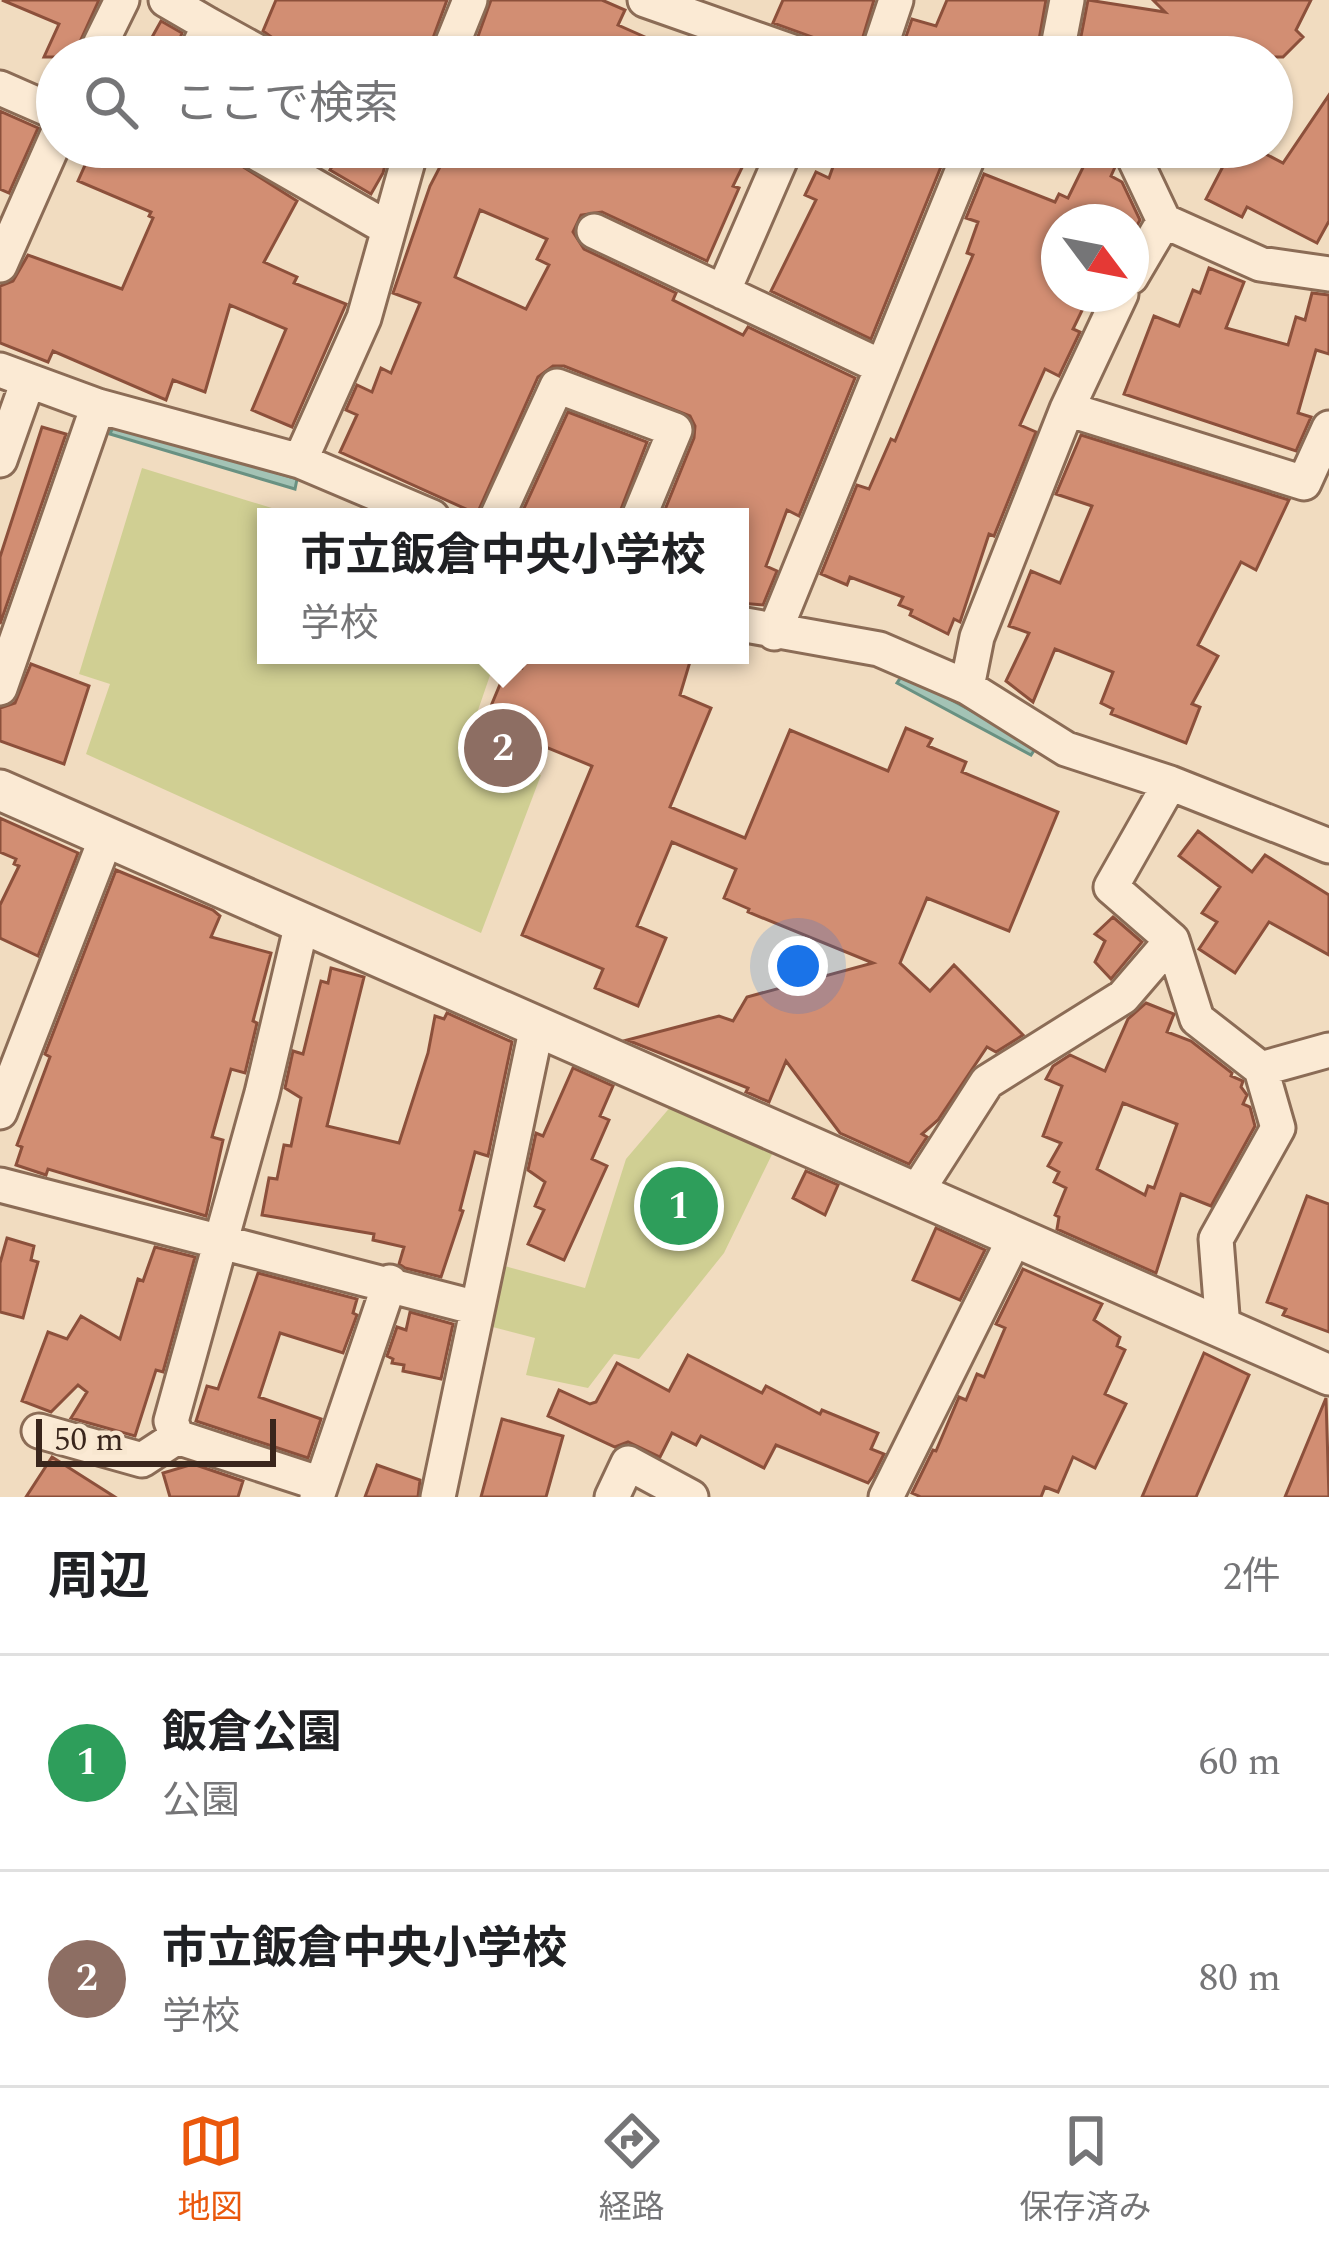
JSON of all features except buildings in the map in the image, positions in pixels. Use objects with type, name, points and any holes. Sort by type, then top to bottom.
[{"type":"street","points":[[104,36],[122,0]]},
{"type":"street","points":[[166,0],[229,36]]},
{"type":"street","points":[[455,36],[470,0]]},
{"type":"street","points":[[645,0],[747,36]]},
{"type":"street","points":[[884,36],[896,0]]},
{"type":"street","points":[[1060,36],[1067,0]]},
{"type":"street","points":[[204,36],[209,25]]},
{"type":"street","points":[[0,88],[36,104]]},
{"type":"street","points":[[0,266],[43,168]]},
{"type":"street","points":[[283,168],[389,229]]},
{"type":"street","points":[[300,461],[364,318],[406,168]]},
{"type":"street","points":[[723,292],[777,168]]},
{"type":"street","points":[[774,633],[963,168]]},
{"type":"street","points":[[1139,168],[1164,221],[1260,263],[1329,274]]},
{"type":"street","points":[[1149,246],[1164,221]]},
{"type":"street","points":[[594,231],[882,367]]},
{"type":"street","points":[[967,687],[977,637],[1067,409],[1112,312]]},
{"type":"street","points":[[0,460],[14,375],[98,406],[300,461],[410,508]]},
{"type":"street","points":[[501,508],[557,386],[675,430],[644,508]]},
{"type":"street","points":[[0,688],[98,406]]},
{"type":"street","points":[[1067,409],[1304,483],[1329,428]]},
{"type":"street","points":[[749,626],[879,650],[967,687],[1066,749],[1170,783],[1329,846]]},
{"type":"street","points":[[1170,783],[1111,887],[1172,940],[1197,1019],[1261,1069],[1278,1128],[1216,1239],[1223,1328]]},
{"type":"street","points":[[0,790],[1329,1375]]},
{"type":"street","points":[[0,1112],[106,838]]},
{"type":"street","points":[[302,923],[223,1240],[171,1421],[177,1437],[319,1491],[390,1282]]},
{"type":"street","points":[[917,1192],[987,1082],[1123,997],[1172,940]]},
{"type":"street","points":[[439,1497],[537,1026]]},
{"type":"street","points":[[1261,1069],[1329,1049]]},
{"type":"street","points":[[0,1184],[477,1307]]},
{"type":"street","points":[[886,1497],[1016,1235]]},
{"type":"street","points":[[39,1431],[142,1460],[177,1437]]},
{"type":"street","points":[[612,1497],[628,1463],[692,1497]]},
{"type":"shaded area","points":[[115,423],[297,479],[295,489],[110,434]]},
{"type":"shaded area","points":[[142,468],[272,508],[257,508],[257,664],[494,664],[465,748],[541,775],[481,933],[86,754],[110,684],[79,674]]},
{"type":"shaded area","points":[[903,674],[1037,746],[1031,755],[897,683]]},
{"type":"shaded area","points":[[678,1098],[778,1142],[724,1253],[639,1359],[614,1354],[588,1388],[526,1375],[535,1338],[485,1325],[501,1265],[585,1288],[626,1159]]},
{"type":"place","name":"市立飯倉中央小学校","points":[[503,748]]},
{"type":"place","name":"飯倉公園","points":[[679,1206]]}]
